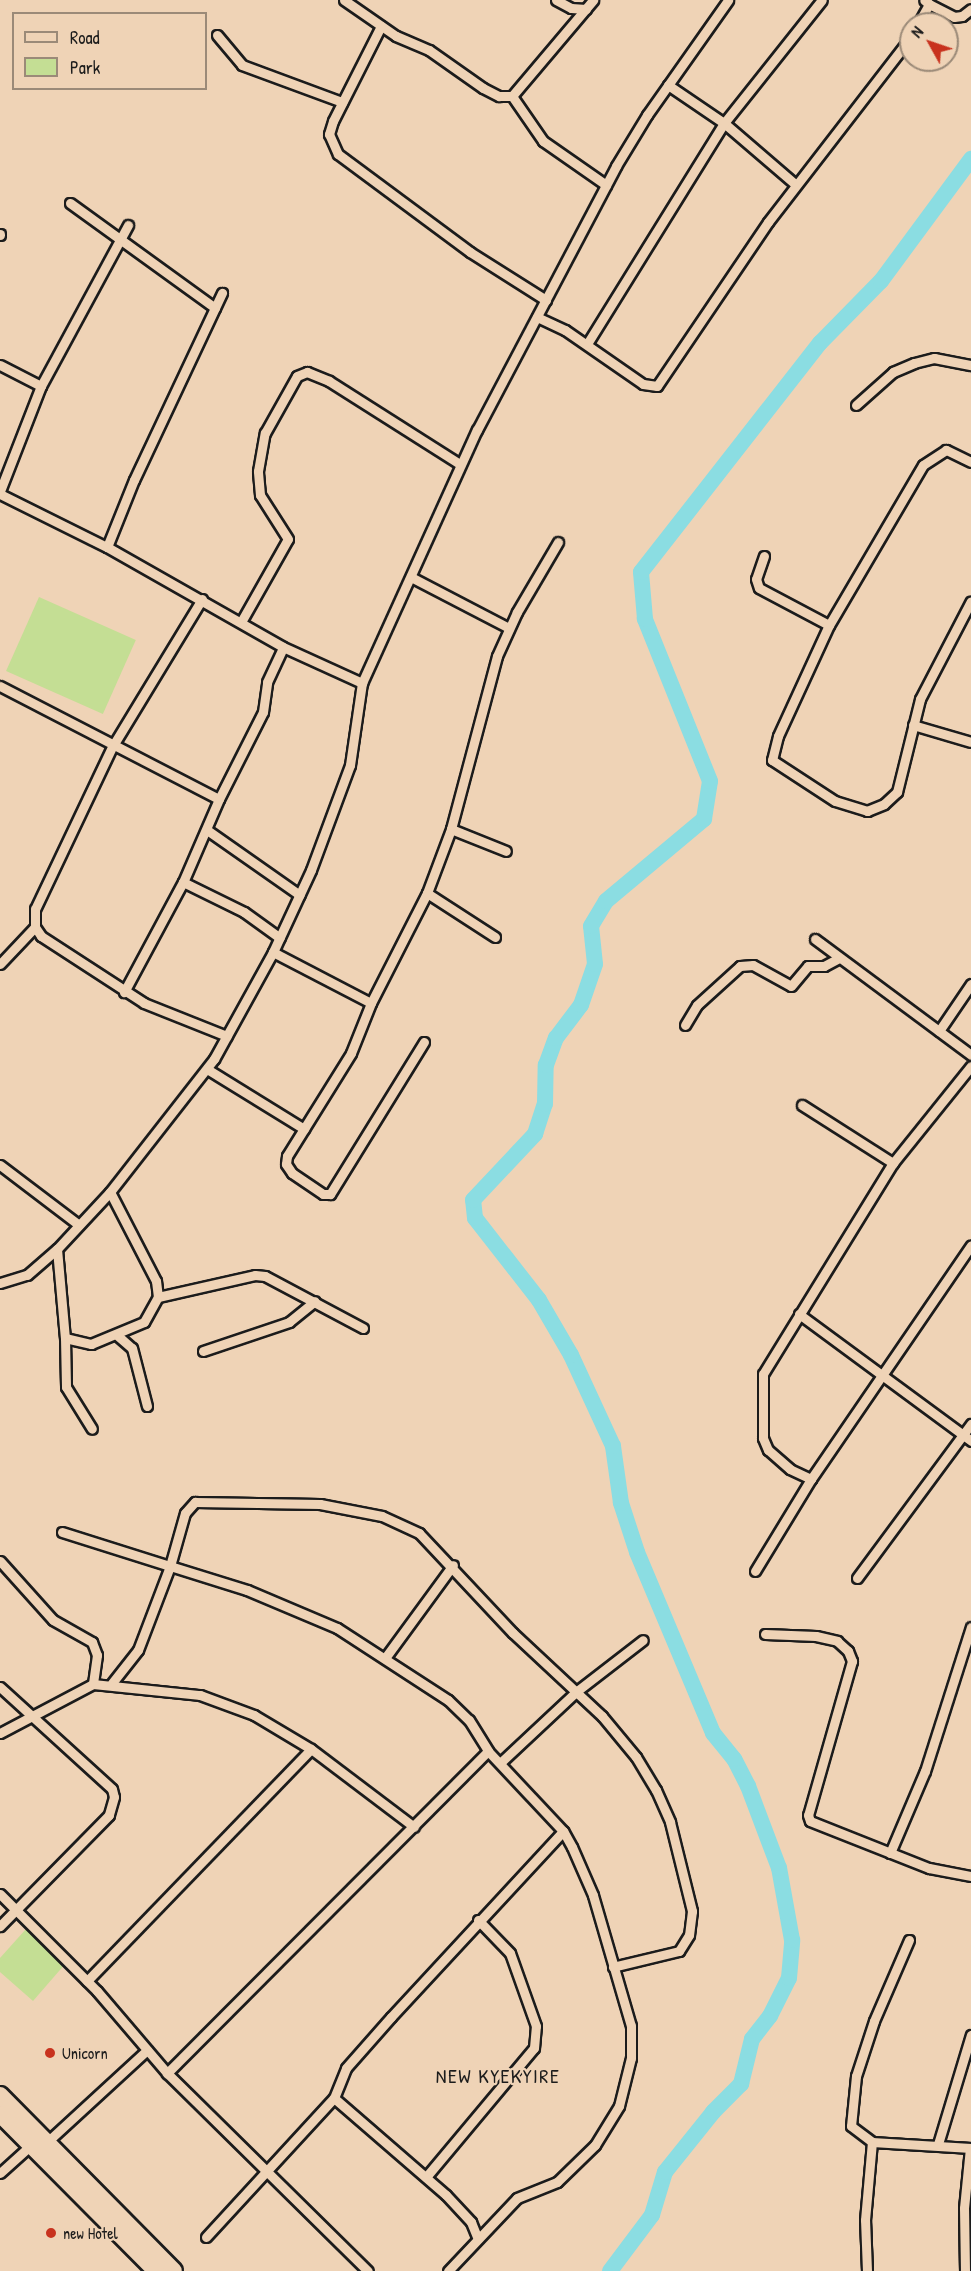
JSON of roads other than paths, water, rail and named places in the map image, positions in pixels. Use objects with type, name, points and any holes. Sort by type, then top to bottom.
[{"type":"highway","points":[[0,2095],[39,2144],[156,2271]]},
{"type":"highway","points":[[0,2114],[39,2144],[174,2271]]},
{"type":"street","points":[[344,0],[381,26],[429,50],[483,88],[499,96],[512,96],[593,0]]},
{"type":"street","points":[[556,0],[571,8],[586,9]]},
{"type":"street","points":[[0,1283],[27,1275],[57,1249],[110,1192],[207,1069],[227,1036],[273,952],[300,895],[350,765],[362,683],[460,464],[606,185],[668,86],[727,0]]},
{"type":"street","points":[[587,344],[724,123],[822,0]]},
{"type":"street","points":[[927,2],[954,17],[962,16],[971,9]]},
{"type":"street","points":[[381,26],[342,102],[329,134],[338,153],[461,246],[546,300]]},
{"type":"street","points":[[217,35],[242,65],[342,102]]},
{"type":"street","points":[[537,317],[587,344],[644,384],[657,386],[796,184],[899,52]]},
{"type":"street","points":[[668,86],[724,123],[796,184]]},
{"type":"street","points":[[512,96],[543,141],[606,185]]},
{"type":"street","points":[[70,203],[215,308]]},
{"type":"street","points":[[128,225],[41,386],[0,492],[202,599],[283,647],[362,683]]},
{"type":"street","points":[[107,547],[222,293]]},
{"type":"street","points":[[856,405],[893,372],[914,363],[934,358],[971,365]]},
{"type":"street","points":[[0,365],[41,386]]},
{"type":"street","points":[[241,622],[288,539],[260,495],[258,471],[265,433],[297,376],[307,372],[329,381],[460,464]]},
{"type":"street","points":[[971,462],[946,450],[923,465],[829,625],[778,736],[772,760],[835,801],[867,811],[884,804],[897,792],[920,699],[971,601]]},
{"type":"street","points":[[424,1042],[330,1194],[307,1185],[286,1164],[304,1129],[351,1053],[370,1003],[427,893],[452,829],[496,656],[509,628],[558,542]]},
{"type":"street","points":[[764,556],[756,579],[759,588],[829,625]]},
{"type":"street","points":[[411,577],[509,628]]},
{"type":"street","points":[[0,964],[34,927],[35,909],[112,747],[202,599]]},
{"type":"street","points":[[124,992],[183,882],[219,799],[263,712],[267,682],[283,647]]},
{"type":"street","points":[[0,686],[112,747],[158,765],[219,799]]},
{"type":"street","points":[[913,725],[971,742]]},
{"type":"street","points":[[452,829],[506,851]]},
{"type":"street","points":[[207,830],[300,895]]},
{"type":"street","points":[[183,882],[244,912],[280,938]]},
{"type":"street","points":[[427,893],[495,937]]},
{"type":"street","points":[[34,927],[41,936],[144,1004],[227,1036]]},
{"type":"street","points":[[815,939],[971,1055]]},
{"type":"street","points":[[273,952],[370,1003]]},
{"type":"street","points":[[685,1025],[697,1005],[740,966],[753,965],[791,986],[808,966],[824,966],[839,958]]},
{"type":"street","points":[[939,1031],[971,984]]},
{"type":"street","points":[[811,1479],[777,1459],[763,1438],[764,1374],[893,1163],[971,1066]]},
{"type":"street","points":[[207,1069],[304,1129]]},
{"type":"street","points":[[802,1106],[893,1163]]},
{"type":"street","points":[[0,1165],[79,1225]]},
{"type":"street","points":[[65,1338],[81,1344],[118,1336],[144,1322],[158,1297],[149,1261],[110,1192]]},
{"type":"street","points":[[756,1571],[811,1479],[971,1245]]},
{"type":"street","points":[[57,1249],[65,1338],[64,1379],[92,1429]]},
{"type":"street","points":[[158,1297],[255,1275],[315,1301],[363,1328]]},
{"type":"street","points":[[203,1351],[288,1322],[315,1301]]},
{"type":"street","points":[[799,1314],[967,1438]]},
{"type":"street","points":[[118,1336],[132,1348],[147,1406]]},
{"type":"street","points":[[857,1578],[967,1438],[971,1424]]},
{"type":"street","points":[[112,1683],[138,1650],[170,1566],[185,1513],[195,1502],[320,1504],[382,1515],[419,1533],[453,1565],[513,1633],[577,1691],[623,1738],[656,1790],[670,1822],[692,1911],[689,1935],[679,1951],[613,1967]]},
{"type":"street","points":[[62,1532],[302,1611],[385,1658],[448,1700],[469,1720],[488,1751],[563,1832],[593,1895],[631,2026],[632,2043],[627,2082],[619,2106],[595,2145],[572,2171],[557,2182],[517,2198],[448,2271]]},
{"type":"street","points":[[0,1561],[53,1620],[92,1642],[98,1655],[93,1684]]},
{"type":"street","points":[[385,1658],[453,1565]]},
{"type":"street","points":[[890,1853],[919,1789],[971,1627]]},
{"type":"street","points":[[765,1634],[816,1636],[837,1641],[849,1651],[852,1661],[844,1697],[808,1819],[818,1826],[929,1868],[971,1876]]},
{"type":"street","points":[[500,1763],[577,1691],[643,1640]]},
{"type":"street","points":[[0,1733],[30,1714],[93,1684],[112,1683],[163,1689],[222,1702],[254,1715],[311,1749],[414,1827]]},
{"type":"street","points":[[0,1687],[112,1789],[114,1797],[109,1815],[0,1926]]},
{"type":"street","points":[[87,1981],[311,1749]]},
{"type":"street","points":[[166,2073],[488,1751]]},
{"type":"street","points":[[206,2236],[334,2098],[346,2068],[478,1920],[563,1832]]},
{"type":"street","points":[[0,1894],[87,1981],[166,2073],[368,2271]]},
{"type":"street","points":[[426,2177],[534,2048],[536,2026],[510,1953],[478,1920]]},
{"type":"street","points":[[909,1940],[874,2021],[856,2076],[851,2126],[872,2142],[938,2144],[970,2148],[964,2208],[965,2271]]},
{"type":"street","points":[[938,2144],[971,2035]]},
{"type":"street","points":[[0,2174],[39,2144],[147,2050]]},
{"type":"street","points":[[334,2098],[426,2177],[471,2222],[478,2239]]},
{"type":"street","points":[[867,2271],[866,2220],[872,2142]]},
{"type":"waterway","points":[[610,2271],[652,2215],[665,2172],[713,2112],[741,2084],[752,2039],[770,2016],[789,1978],[792,1940],[779,1868],[748,1786],[734,1759],[713,1733],[637,1552],[621,1503],[613,1446],[571,1355],[539,1300],[475,1218],[473,1200],[535,1134],[545,1104],[546,1065],[556,1038],[581,1005],[595,964],[591,926],[606,901],[704,819],[710,781],[645,619],[641,572],[820,343],[881,281],[971,159]]},
{"type":"place","name":"Unicorn","points":[[50,2053]]},
{"type":"place","name":"new Hotel","points":[[51,2233]]},
{"type":"district","name":"NEW KYEKYIRE","points":[[498,2075]]}]
